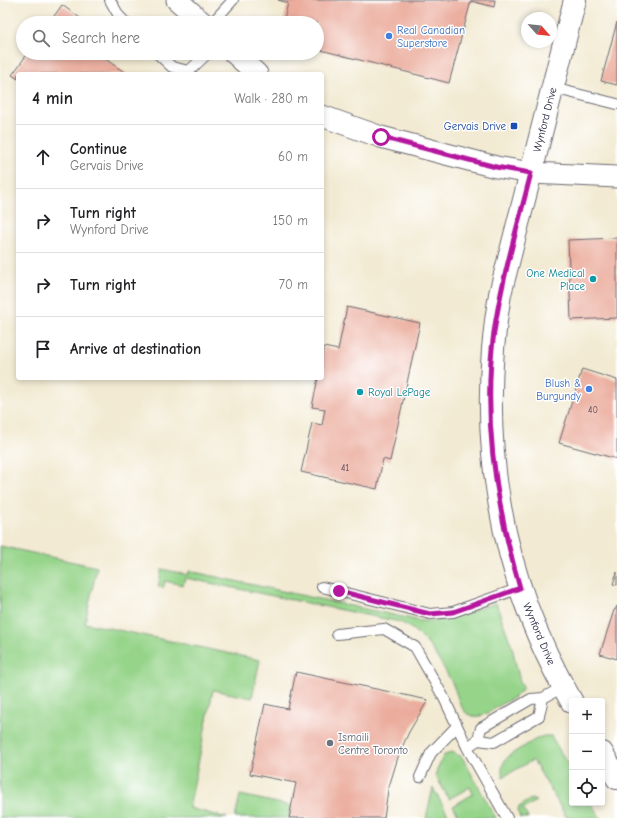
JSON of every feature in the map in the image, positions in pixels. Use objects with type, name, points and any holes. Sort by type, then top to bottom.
[{"type":"street","points":[[177,0],[195,16]]},
{"type":"street","name":"Wynford Drive","points":[[567,694],[551,666],[520,588],[507,543],[498,496],[491,438],[491,380],[494,333],[500,294],[575,0]]},
{"type":"street","points":[[242,60],[255,72]]},
{"type":"street","points":[[324,117],[381,137],[496,167],[531,173],[617,177]]},
{"type":"street","points":[[605,758],[617,778]]},
{"type":"lane","points":[[110,0],[119,16]]},
{"type":"lane","points":[[218,16],[233,0]]},
{"type":"lane","points":[[164,60],[172,67],[189,72],[201,60]]},
{"type":"lane","points":[[553,88],[617,104]]},
{"type":"lane","points":[[322,587],[430,614],[453,612],[520,588]]},
{"type":"lane","points":[[337,634],[384,629],[415,647],[444,698],[467,747],[507,818]]},
{"type":"lane","points":[[478,740],[481,728],[531,699],[567,694]]},
{"type":"lane","points":[[467,747],[478,740],[494,742],[539,716],[543,698]]},
{"type":"lane","points":[[420,777],[431,753],[457,726]]},
{"type":"green space","points":[[0,546],[97,567],[85,623],[260,660],[252,698],[213,690],[189,808],[227,818],[0,818]]},
{"type":"green space","points":[[162,569],[188,575],[189,571],[421,621],[444,620],[496,603],[512,647],[520,682],[523,687],[516,696],[483,715],[475,717],[467,714],[461,706],[451,681],[430,647],[417,633],[400,622],[185,578],[183,585],[165,581],[163,588],[158,587]]},
{"type":"green space","points":[[551,736],[569,766],[569,806],[593,806],[600,818],[567,818],[533,760],[503,777],[502,766],[507,758],[515,751],[540,737]]},
{"type":"green space","points":[[452,752],[462,757],[496,818],[460,818],[453,806],[473,794],[470,787],[449,799],[435,775],[443,756]]},
{"type":"green space","points":[[433,788],[450,818],[426,818]]},
{"type":"green space","points":[[240,795],[291,806],[289,818],[235,818]]},
{"type":"green space","points":[[531,799],[536,801],[523,809],[528,818],[520,818],[518,812],[519,807]]},
{"type":"building","name":"Real Canadian Superstore","points":[[278,0],[495,0],[494,7],[471,1],[449,83],[324,51],[324,16],[285,16],[288,3]]},
{"type":"building","points":[[62,5],[77,16],[54,16]]},
{"type":"building","points":[[617,22],[617,85],[601,81]]},
{"type":"building","points":[[23,60],[107,60],[124,72],[16,72],[16,78],[12,75]]},
{"type":"building","name":"One Medical Place","points":[[617,238],[617,318],[571,320],[568,240]]},
{"type":"building","name":"Royal LePage","points":[[347,307],[420,323],[390,461],[383,459],[377,489],[301,472],[312,423],[322,425],[325,409],[312,407],[318,380],[324,380],[324,347],[338,350]]},
{"type":"building","points":[[582,369],[617,380],[617,459],[559,443]]},
{"type":"building","points":[[617,572],[617,585],[613,584]]},
{"type":"building","points":[[617,606],[617,659],[600,654],[614,610]]},
{"type":"building","name":"Ismaili Centre Toronto","points":[[296,672],[428,700],[409,732],[399,754],[388,790],[384,818],[289,818],[296,783],[250,774],[265,704],[288,709]]},
{"type":"place","name":"Real Canadian Superstore","points":[[389,36]]},
{"type":"place","name":"Gervais Drive","points":[[514,126]]},
{"type":"place","name":"One Medical Place","points":[[593,279]]},
{"type":"place","name":"Blush & Burgundy","points":[[589,389]]},
{"type":"place","name":"Royal LePage","points":[[360,392]]},
{"type":"place","name":"Ismaili Centre Toronto","points":[[330,743]]},
{"type":"route","points":[[339,591],[391,606],[430,614],[453,612],[520,588],[507,543],[498,496],[491,438],[490,410],[494,333],[500,294],[531,173],[496,167],[381,137]]}]
